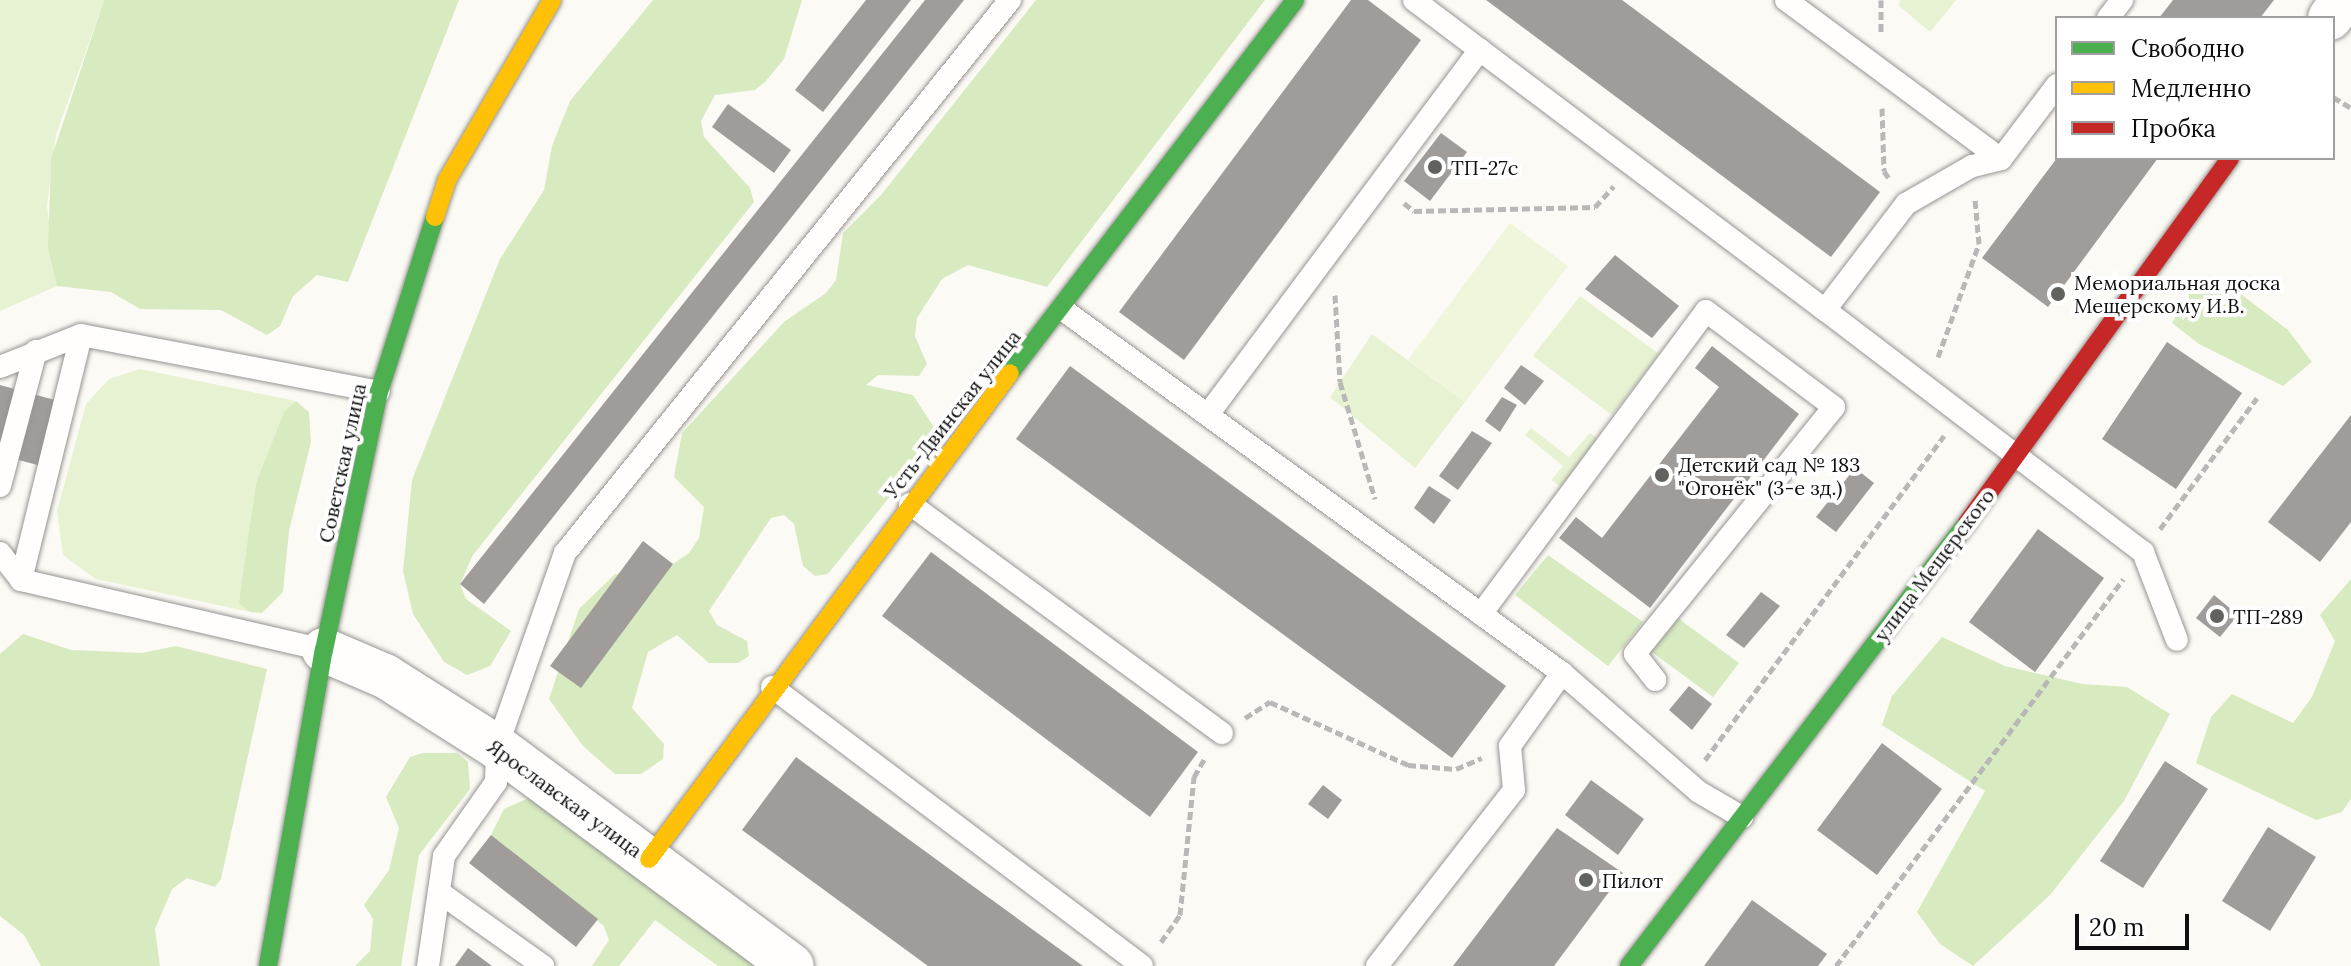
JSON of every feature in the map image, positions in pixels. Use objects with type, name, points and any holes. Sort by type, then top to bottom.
[{"type":"street","name":"Советская улица","points":[[268,966],[324,650],[379,392],[447,180],[552,0]]},
{"type":"street","name":"Усть-Двинская улица","points":[[649,859],[772,687],[1295,0]]},
{"type":"street","name":"улица Мещерского","points":[[1629,966],[2017,457],[2229,160]]},
{"type":"street","name":"Ярославская улица","points":[[324,650],[385,676],[497,747],[792,966]]},
{"type":"lane","points":[[428,966],[444,856],[496,782],[497,747],[565,553],[1010,0]]},
{"type":"lane","points":[[1414,0],[1928,388],[1959,416],[2143,552],[2177,640]]},
{"type":"lane","points":[[1786,0],[2001,159]]},
{"type":"lane","points":[[2110,16],[2122,0]]},
{"type":"lane","points":[[1209,413],[1376,185],[1480,50]]},
{"type":"lane","points":[[1825,310],[1906,204],[1972,166],[2001,159],[2055,88]]},
{"type":"lane","points":[[1062,309],[1209,413],[1562,673],[1688,783],[1742,817]]},
{"type":"lane","points":[[1481,614],[1706,311],[1834,407],[1635,654],[1655,680]]},
{"type":"lane","points":[[0,367],[81,335],[379,392]]},
{"type":"lane","points":[[21,580],[81,335]]},
{"type":"lane","points":[[0,486],[36,351]]},
{"type":"lane","points":[[910,504],[1222,733]]},
{"type":"lane","points":[[0,553],[21,580],[324,650]]},
{"type":"lane","points":[[1377,966],[1514,790],[1510,746],[1562,673]]},
{"type":"lane","points":[[772,687],[1148,960]]},
{"type":"lane","points":[[439,892],[543,966]]},
{"type":"path","points":[[1928,388],[1979,244],[1972,166]]},
{"type":"path","points":[[1376,185],[1414,211],[1595,207],[1632,167]]},
{"type":"path","points":[[1333,246],[1340,382],[1389,545]]},
{"type":"path","points":[[1836,966],[2257,398]]},
{"type":"path","points":[[1688,783],[1959,416]]},
{"type":"path","points":[[1148,960],[1180,915],[1194,777],[1222,733],[1270,702],[1408,765],[1456,769],[1510,746]]},
{"type":"green space","points":[[0,0],[104,0],[56,135],[47,206],[57,286],[0,311]]},
{"type":"green space","points":[[104,0],[459,0],[348,282],[317,275],[293,296],[280,326],[267,335],[221,310],[140,309],[111,292],[57,286],[48,248],[51,159]]},
{"type":"green space","points":[[653,0],[802,0],[784,59],[765,82],[755,90],[715,95],[701,121],[704,137],[750,188],[754,202],[473,555],[460,584],[466,599],[511,631],[490,666],[467,675],[444,662],[413,614],[403,571],[412,480],[500,259],[544,190],[552,146],[570,101]]},
{"type":"green space","points":[[1036,0],[1265,0],[1047,287],[968,265],[942,279],[917,318],[915,336],[927,364],[919,376],[878,375],[866,385],[913,395],[939,435],[828,574],[815,576],[803,566],[794,524],[784,515],[771,518],[709,611],[717,625],[747,641],[749,656],[738,663],[709,663],[677,635],[648,652],[632,708],[664,744],[663,759],[641,774],[615,774],[583,746],[549,699],[579,609],[615,574],[649,580],[689,553],[699,538],[704,507],[674,477],[682,433],[784,322],[826,293],[836,280],[843,233],[881,195]]},
{"type":"green space","points":[[1901,0],[1956,0],[1930,32],[1898,5]]},
{"type":"green space","points":[[1510,223],[1568,266],[1465,402],[1408,360]]},
{"type":"green space","points":[[2198,278],[2225,282],[2288,330],[2312,362],[2283,386],[2199,344],[2172,323]]},
{"type":"green space","points":[[1580,296],[1659,354],[1612,415],[1533,356]]},
{"type":"green space","points":[[1372,334],[1465,402],[1415,468],[1330,397]]},
{"type":"green space","points":[[140,369],[296,401],[284,413],[256,483],[240,602],[250,612],[96,579],[63,555],[57,511],[86,404],[109,379]]},
{"type":"green space","points":[[296,401],[309,412],[311,442],[289,531],[283,592],[262,613],[250,612],[239,603],[256,483],[284,412]]},
{"type":"green space","points":[[1531,428],[1569,457],[1590,433],[1602,442],[1563,488],[1551,480],[1563,466],[1525,435]]},
{"type":"green space","points":[[1548,555],[1643,622],[1608,666],[1515,595]]},
{"type":"green space","points":[[2351,579],[2351,799],[2342,812],[2316,820],[2196,763],[2211,717],[2232,694],[2293,723],[2312,697],[2335,641],[2320,615]]},
{"type":"green space","points":[[1675,616],[1739,663],[1713,697],[1649,650]]},
{"type":"green space","points":[[23,634],[71,650],[142,653],[176,646],[267,669],[221,879],[215,887],[187,878],[172,889],[155,929],[160,966],[41,966],[24,935],[0,916],[0,654]]},
{"type":"green space","points":[[1942,637],[2005,666],[2082,684],[2127,687],[2170,714],[2124,801],[2050,895],[1973,966],[1940,944],[1917,912],[1985,791],[1882,725],[1892,696]]},
{"type":"green space","points":[[423,753],[457,753],[468,762],[470,789],[419,855],[401,966],[355,966],[370,951],[373,919],[364,905],[389,870],[399,828],[386,797],[410,757]]},
{"type":"green space","points":[[529,798],[543,800],[768,966],[718,966],[655,920],[619,966],[592,966],[609,940],[604,926],[491,835],[504,809]]},
{"type":"building","points":[[866,0],[911,0],[823,112],[795,90]]},
{"type":"building","points":[[925,0],[964,0],[484,604],[460,584]]},
{"type":"building","points":[[1351,0],[1368,0],[1421,40],[1184,360],[1119,312]]},
{"type":"building","points":[[1486,0],[1622,0],[1880,192],[1831,257]]},
{"type":"building","points":[[2173,0],[2274,0],[2262,16],[2161,16]]},
{"type":"building","points":[[728,104],[791,150],[774,173],[712,127]]},
{"type":"building","name":"ТП-27c","points":[[1441,133],[1467,152],[1430,201],[1404,181]]},
{"type":"building","points":[[2056,160],[2157,160],[2048,307],[1982,258]]},
{"type":"building","points":[[1615,255],[1679,306],[1652,338],[1585,289]]},
{"type":"building","points":[[2167,342],[2242,393],[2176,489],[2102,439]]},
{"type":"building","points":[[1712,346],[1799,414],[1650,608],[1559,538],[1576,517],[1602,538],[1719,387],[1695,368]]},
{"type":"building","points":[[1521,365],[1544,381],[1525,405],[1504,388]]},
{"type":"building","points":[[1070,366],[1506,686],[1452,758],[1016,439]]},
{"type":"building","points":[[0,385],[62,402],[45,467],[0,455]]},
{"type":"building","points":[[1502,397],[1517,405],[1500,432],[1485,421]]},
{"type":"building","points":[[2351,415],[2351,522],[2320,562],[2268,522]]},
{"type":"building","points":[[1472,431],[1492,443],[1458,490],[1439,476]]},
{"type":"building","points":[[1855,468],[1874,483],[1836,532],[1816,517]]},
{"type":"building","points":[[1429,486],[1451,500],[1434,524],[1414,508]]},
{"type":"building","points":[[2038,529],[2104,578],[2035,672],[1969,622]]},
{"type":"building","points":[[643,541],[673,564],[581,688],[550,666]]},
{"type":"building","points":[[931,552],[1198,752],[1150,817],[882,616]]},
{"type":"building","points":[[1761,592],[1780,606],[1744,648],[1726,635]]},
{"type":"building","name":"ТП-289","points":[[2214,595],[2238,615],[2220,637],[2196,618]]},
{"type":"building","points":[[1689,686],[1712,704],[1692,730],[1669,710]]},
{"type":"building","points":[[1882,743],[1942,789],[1877,875],[1817,830]]},
{"type":"building","points":[[796,757],[1083,966],[928,966],[742,830]]},
{"type":"building","points":[[2165,761],[2208,789],[2143,888],[2100,861]]},
{"type":"building","points":[[1591,780],[1644,819],[1618,855],[1565,815]]},
{"type":"building","points":[[1323,785],[1342,800],[1328,819],[1308,804]]},
{"type":"building","points":[[2268,827],[2316,857],[2270,931],[2222,901]]},
{"type":"building","points":[[1557,828],[1623,873],[1554,966],[1453,966]]},
{"type":"building","points":[[491,835],[598,919],[576,947],[469,863]]},
{"type":"building","points":[[1752,900],[1827,954],[1818,966],[1704,966]]},
{"type":"building","points":[[468,948],[492,966],[455,966]]},
{"type":"traffic: fast","points":[[1010,373],[1295,0]]},
{"type":"traffic: fast","points":[[268,966],[324,650],[379,392],[435,217]]},
{"type":"traffic: fast","points":[[1629,966],[1967,523]]},
{"type":"traffic: slow","points":[[435,217],[447,180],[552,0]]},
{"type":"traffic: slow","points":[[649,859],[1010,373]]},
{"type":"traffic: jam","points":[[1967,523],[2229,160]]},
{"type":"place","name":"ТП-27c","points":[[1435,167]]},
{"type":"place","name":"Мемориальная доска Мещерскому И.В.","points":[[2058,294]]},
{"type":"place","name":"Детский сад № 183 \"Огонёк\" (3-е зд.)","points":[[1662,475]]},
{"type":"place","name":"ТП-289","points":[[2217,616]]},
{"type":"place","name":"Пилот","points":[[1586,880]]}]
